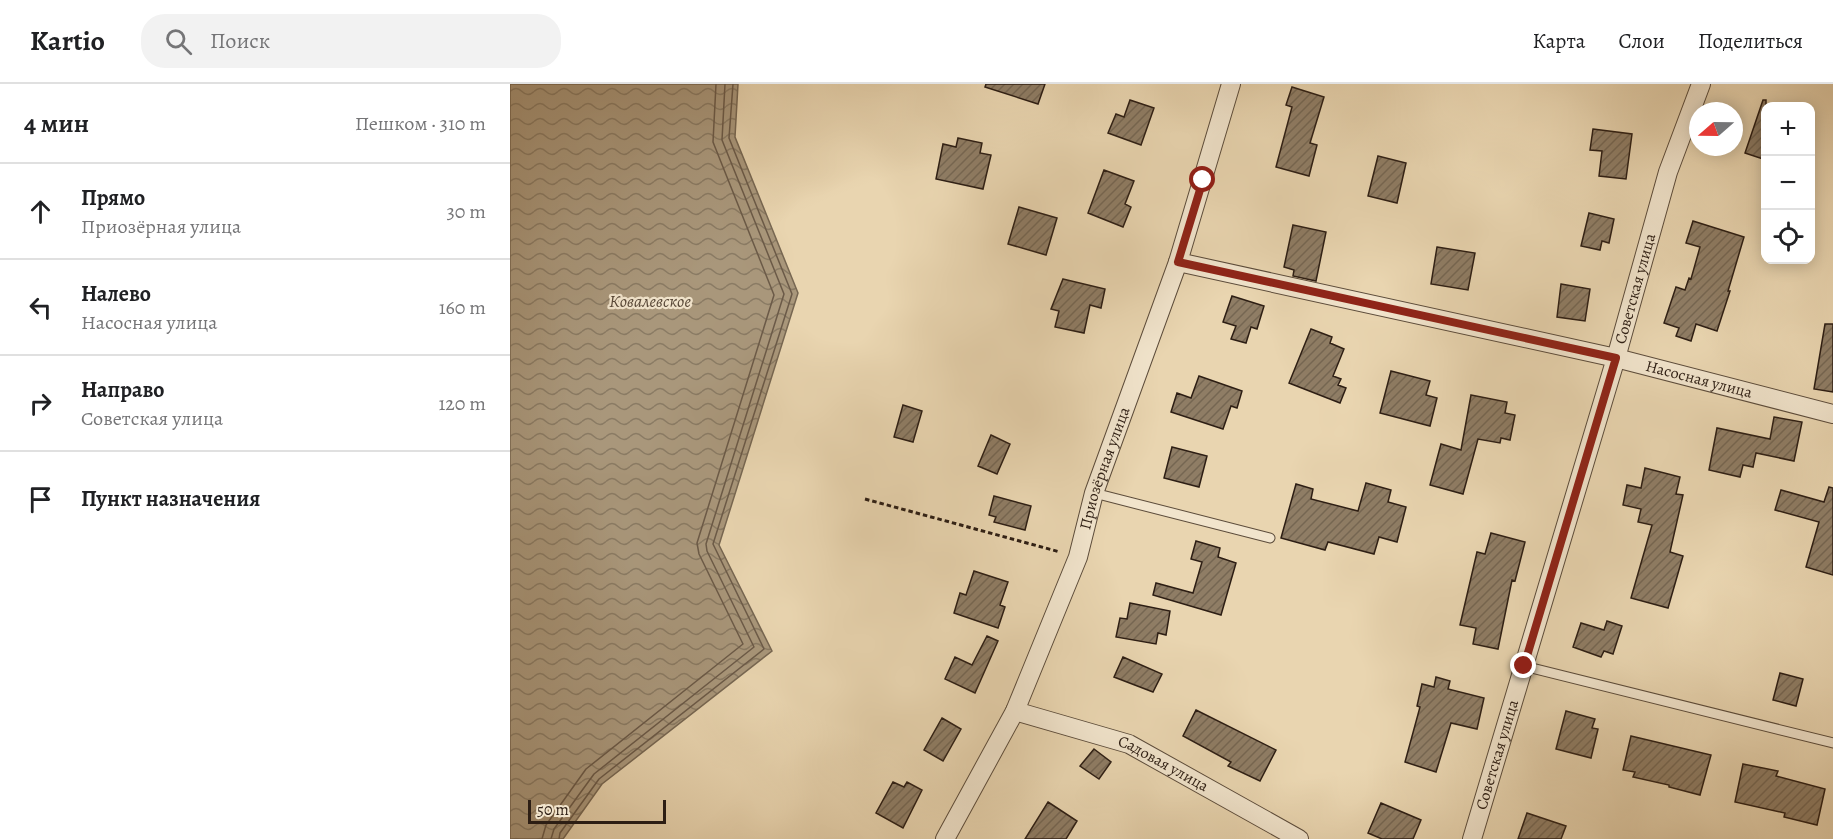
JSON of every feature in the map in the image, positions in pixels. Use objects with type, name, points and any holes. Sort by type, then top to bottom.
[{"type":"street","name":"Приозёрная улица","points":[[945,839],[1015,711],[1078,557],[1094,493],[1178,262],[1231,84]]},
{"type":"street","name":"Советская улица","points":[[1472,839],[1616,358],[1668,172],[1701,84]]},
{"type":"street","name":"Насосная улица","points":[[1178,262],[1616,358],[1833,414]]},
{"type":"street","name":"Садовая улица","points":[[1015,711],[1129,744],[1299,839]]},
{"type":"lane","points":[[1094,493],[1270,538]]},
{"type":"lane","points":[[1524,666],[1833,743]]},
{"type":"path","points":[[865,499],[1078,557]]},
{"type":"water","name":"Ковалевское","points":[[510,84],[738,84],[735,137],[798,293],[719,545],[772,651],[602,784],[563,839],[510,839]]},
{"type":"building","points":[[986,84],[1045,84],[1038,104],[985,87]]},
{"type":"building","points":[[1292,87],[1324,97],[1310,143],[1317,145],[1309,176],[1276,167],[1292,107],[1286,105]]},
{"type":"building","points":[[1130,100],[1154,108],[1141,145],[1108,133],[1116,114],[1124,117]]},
{"type":"building","points":[[1761,106],[1761,158],[1745,153]]},
{"type":"building","points":[[1593,129],[1632,134],[1626,179],[1599,176],[1602,151],[1590,150]]},
{"type":"building","points":[[958,138],[982,143],[980,153],[991,155],[983,189],[936,179],[943,144],[956,147]]},
{"type":"building","points":[[1378,156],[1406,163],[1397,203],[1368,196]]},
{"type":"building","points":[[1104,170],[1134,181],[1125,204],[1131,207],[1123,227],[1088,213]]},
{"type":"building","points":[[1019,207],[1057,218],[1046,255],[1008,244]]},
{"type":"building","points":[[1589,213],[1614,219],[1609,243],[1602,241],[1600,250],[1581,246]]},
{"type":"building","points":[[1693,221],[1744,237],[1717,331],[1696,324],[1691,341],[1676,336],[1679,328],[1664,323],[1676,287],[1685,290],[1689,278],[1691,279],[1700,247],[1686,243]]},
{"type":"building","points":[[1293,225],[1326,232],[1316,281],[1293,276],[1294,270],[1284,267]]},
{"type":"building","points":[[1437,247],[1475,253],[1468,290],[1431,284]]},
{"type":"building","points":[[1063,279],[1105,289],[1101,308],[1090,305],[1084,333],[1055,327],[1059,311],[1051,309]]},
{"type":"building","points":[[1561,284],[1590,289],[1585,321],[1557,317]]},
{"type":"building","points":[[1232,296],[1264,306],[1257,329],[1251,327],[1246,343],[1231,339],[1236,326],[1223,322]]},
{"type":"building","points":[[1825,324],[1833,324],[1833,392],[1814,389]]},
{"type":"building","points":[[1311,329],[1332,337],[1330,343],[1344,349],[1333,376],[1341,379],[1338,385],[1346,388],[1340,403],[1289,383]]},
{"type":"building","points":[[1391,371],[1430,381],[1426,395],[1437,398],[1430,426],[1380,413]]},
{"type":"building","points":[[1199,376],[1242,391],[1237,408],[1231,406],[1223,429],[1171,412],[1177,393],[1191,398]]},
{"type":"building","points":[[1471,395],[1507,402],[1505,413],[1515,415],[1510,440],[1501,438],[1500,443],[1478,439],[1463,494],[1430,485],[1441,444],[1461,450]]},
{"type":"building","points":[[903,405],[922,411],[913,442],[894,437]]},
{"type":"building","points":[[1774,417],[1802,422],[1794,461],[1756,453],[1753,467],[1743,465],[1740,477],[1709,470],[1717,428],[1770,439]]},
{"type":"building","points":[[991,435],[1010,444],[997,474],[978,466]]},
{"type":"building","points":[[1172,447],[1207,456],[1199,487],[1164,478]]},
{"type":"building","points":[[1645,468],[1680,477],[1676,494],[1683,495],[1670,552],[1683,556],[1668,608],[1631,598],[1652,525],[1638,522],[1641,509],[1623,505],[1627,485],[1641,488]]},
{"type":"building","points":[[1366,483],[1391,490],[1388,502],[1406,507],[1397,542],[1379,537],[1374,554],[1328,542],[1325,550],[1281,538],[1296,484],[1313,489],[1311,499],[1358,511]]},
{"type":"building","points":[[1829,487],[1833,488],[1833,575],[1806,567],[1819,522],[1775,510],[1781,490],[1824,502]]},
{"type":"building","points":[[994,496],[1031,506],[1025,530],[994,522],[996,517],[989,515]]},
{"type":"building","points":[[1491,533],[1525,542],[1515,581],[1512,580],[1498,649],[1473,644],[1476,628],[1460,625],[1477,552],[1485,554]]},
{"type":"building","points":[[1196,541],[1220,548],[1218,557],[1236,563],[1221,615],[1153,595],[1156,583],[1193,593],[1202,562],[1191,559]]},
{"type":"building","points":[[974,571],[1008,582],[1000,605],[1005,607],[998,628],[954,613],[960,593],[966,595]]},
{"type":"building","points":[[1130,603],[1170,611],[1166,635],[1158,633],[1156,644],[1116,637],[1120,618],[1127,619]]},
{"type":"building","points":[[1607,621],[1622,626],[1613,654],[1604,651],[1601,657],[1573,647],[1581,623],[1604,630]]},
{"type":"building","points":[[987,636],[998,641],[975,693],[945,679],[955,657],[972,665]]},
{"type":"building","points":[[1123,657],[1162,674],[1153,692],[1114,677]]},
{"type":"building","points":[[1780,673],[1803,679],[1796,706],[1773,700]]},
{"type":"building","points":[[1436,677],[1450,681],[1448,689],[1484,698],[1477,729],[1451,723],[1436,772],[1405,762],[1420,707],[1417,706],[1422,684],[1434,687]]},
{"type":"building","points":[[1196,710],[1276,750],[1260,781],[1228,766],[1231,762],[1183,736]]},
{"type":"building","points":[[1566,711],[1595,719],[1592,728],[1598,729],[1591,758],[1556,749]]},
{"type":"building","points":[[942,718],[961,729],[943,761],[924,750]]},
{"type":"building","points":[[1631,736],[1711,755],[1700,795],[1633,777],[1635,772],[1623,770]]},
{"type":"building","points":[[1094,749],[1111,762],[1099,779],[1080,766]]},
{"type":"building","points":[[1743,764],[1778,771],[1776,776],[1825,789],[1817,825],[1784,817],[1785,813],[1735,802]]},
{"type":"building","points":[[893,782],[904,787],[907,782],[922,790],[903,828],[876,813]]},
{"type":"building","points":[[1048,802],[1077,821],[1066,839],[1025,839]]},
{"type":"building","points":[[1381,803],[1421,820],[1413,839],[1382,839],[1368,833]]},
{"type":"building","points":[[1527,813],[1566,826],[1561,839],[1518,839]]},
{"type":"route","points":[[1203,180],[1178,262],[1616,358],[1524,666]]}]
